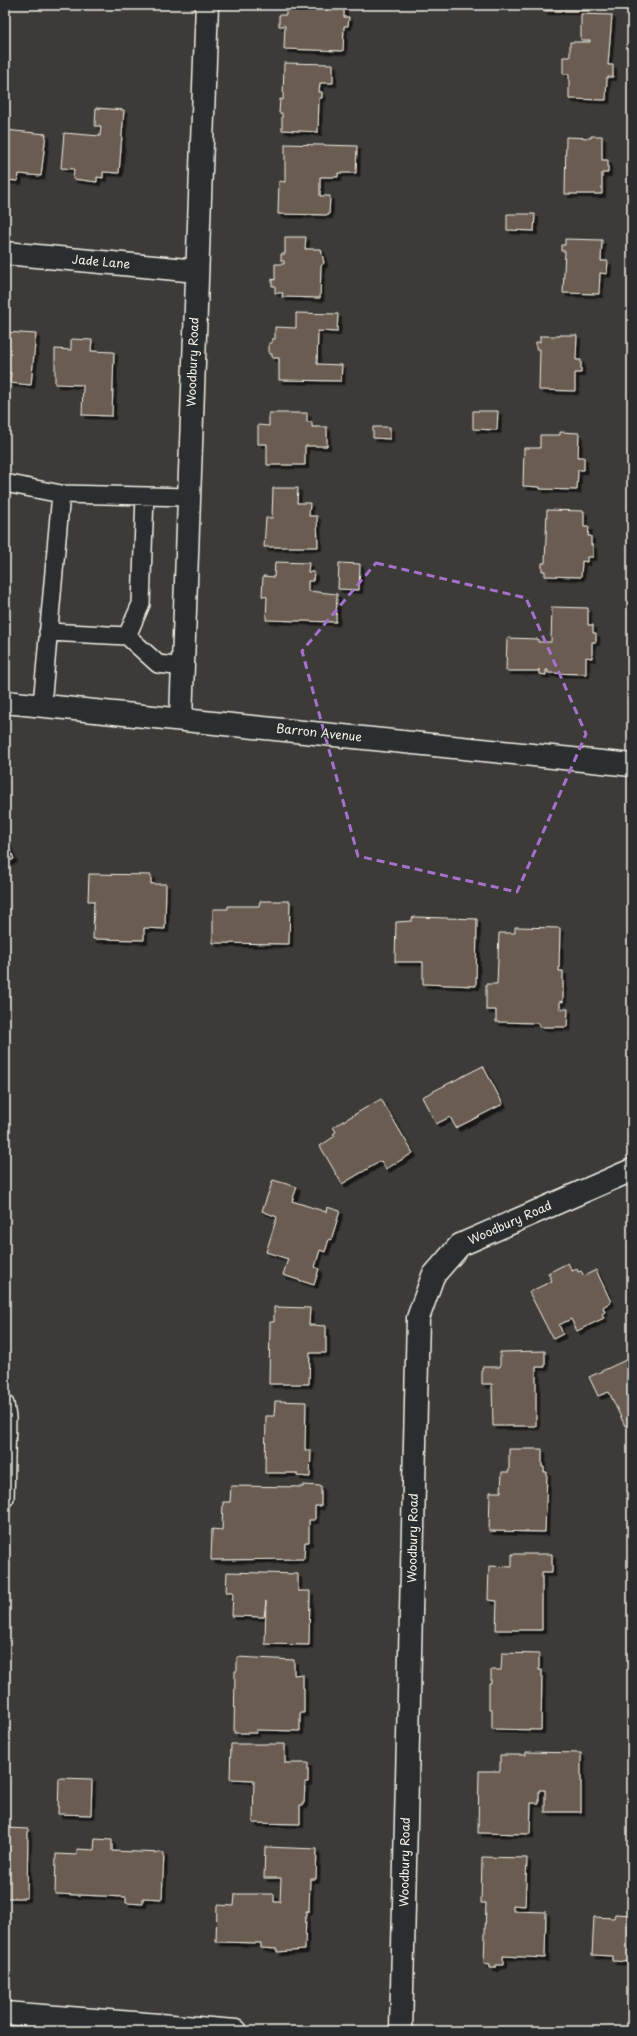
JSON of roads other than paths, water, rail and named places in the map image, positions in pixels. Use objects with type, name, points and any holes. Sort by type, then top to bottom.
[{"type":"street","name":"Woodbury Road","points":[[181,719],[207,5]]},
{"type":"street","name":"Jade Lane","points":[[5,253],[197,271]]},
{"type":"street","name":"Barron Avenue","points":[[5,702],[632,765]]},
{"type":"street","name":"Woodbury Road","points":[[401,2031],[418,1318],[433,1276],[460,1245],[632,1170]]},
{"type":"street","points":[[5,2013],[236,2031]]},
{"type":"lane","points":[[5,483],[61,494],[189,497]]},
{"type":"lane","points":[[42,705],[61,494]]},
{"type":"lane","points":[[127,636],[141,604],[145,496]]},
{"type":"lane","points":[[48,632],[127,636],[158,664],[184,667]]},
{"type":"lane","points":[[5,1404],[8,1418],[5,1498]]}]
